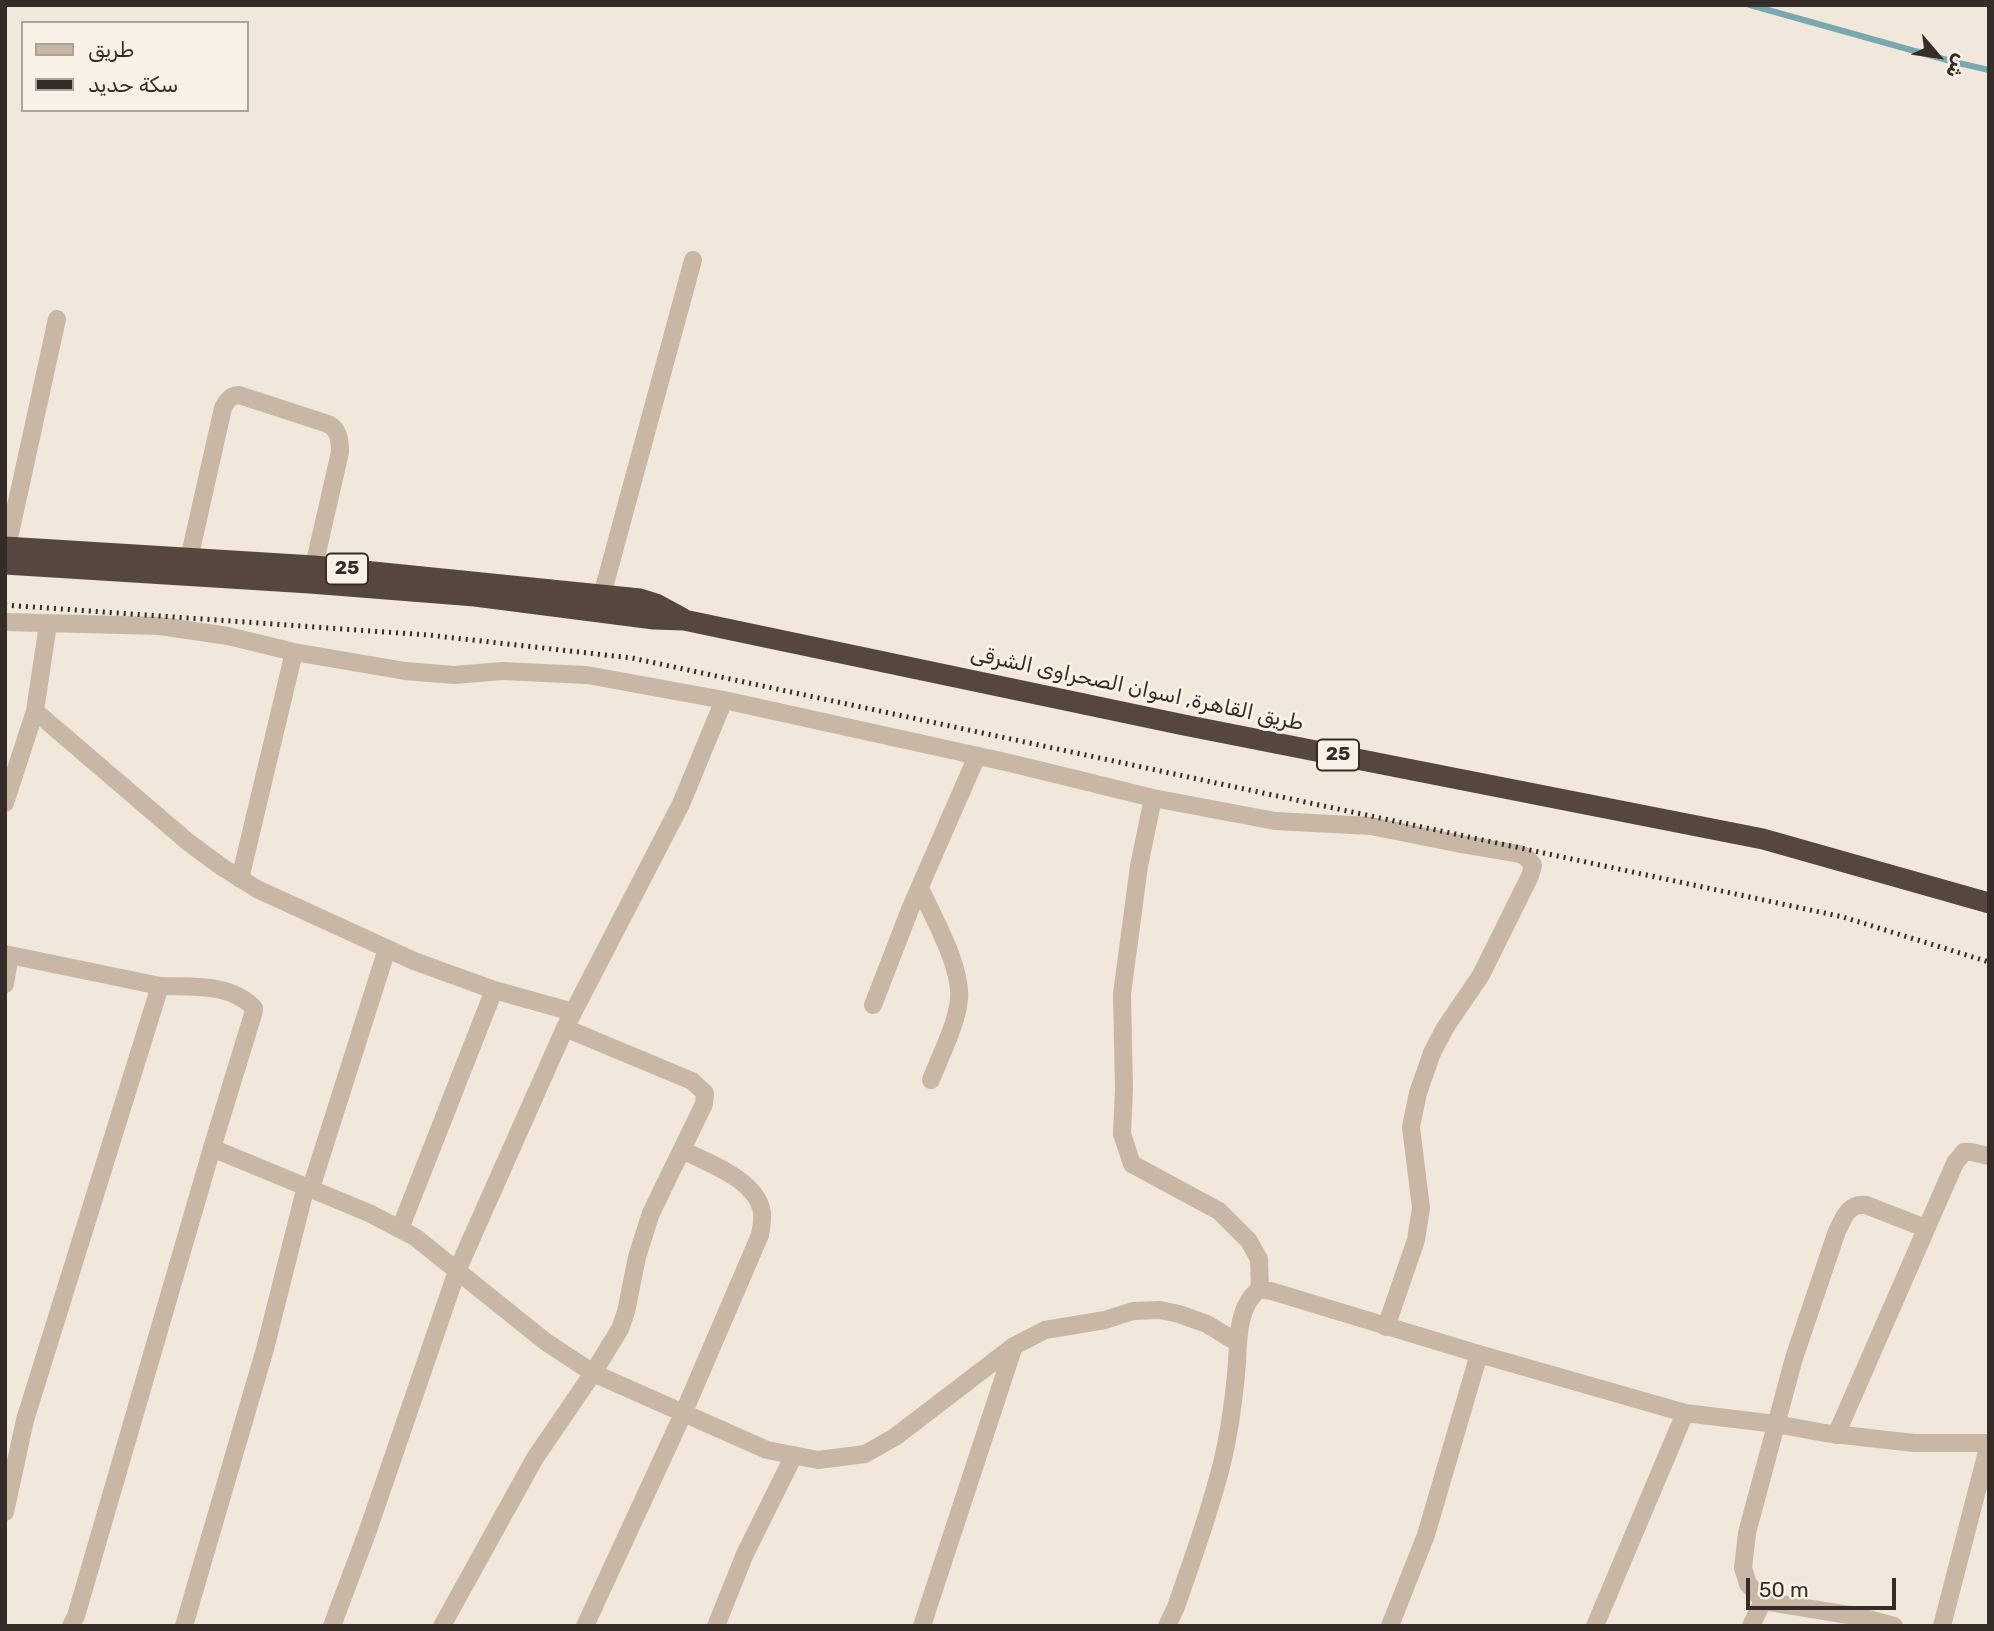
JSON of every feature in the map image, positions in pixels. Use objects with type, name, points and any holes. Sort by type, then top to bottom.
[{"type":"highway","name":"طريق القاهرة, اسوان الصحراوى الشرقى","points":[[6,552],[314,566],[640,599],[670,610],[684,620]]},
{"type":"highway","name":"طريق القاهرة, اسوان الصحراوى الشرقى","points":[[6,552],[310,583],[475,596],[654,619],[684,620],[1184,725],[1763,839],[1989,903]]},
{"type":"street","points":[[602,595],[693,260]]},
{"type":"street","points":[[6,552],[57,319]]},
{"type":"street","points":[[189,559],[223,408],[227,400],[239,395],[328,424],[333,426],[338,434],[341,452],[314,566]]},
{"type":"street","points":[[5,621],[160,626],[228,636],[294,652],[405,671],[454,675],[502,671],[587,675],[724,700],[976,755],[1153,798],[1275,821],[1371,826],[1526,857],[1533,865],[1530,876],[1481,975],[1445,1028],[1432,1053],[1418,1093],[1411,1126],[1421,1208],[1416,1240],[1386,1326]]},
{"type":"street","points":[[5,803],[35,711],[48,624]]},
{"type":"street","points":[[240,879],[294,652]]},
{"type":"street","points":[[332,1626],[367,1533],[457,1271],[569,1020],[681,804],[724,700]]},
{"type":"street","points":[[35,711],[188,842],[257,889],[414,961],[569,1020],[692,1081],[705,1093],[704,1104],[651,1213],[637,1257],[620,1329],[536,1458],[442,1626]]},
{"type":"street","points":[[873,1005],[976,755]]},
{"type":"street","points":[[1153,798],[1139,866],[1122,994],[1122,1134],[1132,1164],[1219,1211],[1249,1241],[1259,1259],[1260,1289]]},
{"type":"street","points":[[920,888],[954,966],[959,990],[954,1019],[931,1080]]},
{"type":"street","points":[[184,1626],[265,1349],[308,1187],[387,948]]},
{"type":"street","points":[[5,984],[8,954],[160,986],[226,991],[242,997],[254,1008],[253,1019],[212,1148],[71,1626]]},
{"type":"street","points":[[5,1512],[25,1420],[160,986]]},
{"type":"street","points":[[400,1229],[494,990]]},
{"type":"street","points":[[212,1148],[369,1213],[415,1237],[546,1342],[593,1373],[767,1450],[818,1460],[865,1454],[895,1437],[1014,1346],[1045,1330],[1105,1320],[1133,1311],[1160,1310],[1207,1324],[1238,1343]]},
{"type":"street","points":[[585,1626],[683,1414],[760,1235],[762,1212],[747,1186],[728,1172],[682,1150]]},
{"type":"street","points":[[1836,1434],[1959,1156],[1964,1152],[1971,1152],[1989,1156]]},
{"type":"street","points":[[1894,1626],[1861,1617],[1763,1601],[1748,1584],[1743,1568],[1744,1549],[1794,1358],[1837,1231],[1846,1212],[1855,1206],[1866,1205],[1926,1228]]},
{"type":"street","points":[[1167,1626],[1176,1607],[1217,1483],[1233,1398],[1238,1343],[1247,1302],[1260,1289],[1685,1413],[1914,1443],[1989,1443],[1942,1626]]},
{"type":"street","points":[[922,1626],[1014,1346]]},
{"type":"street","points":[[1390,1626],[1426,1535],[1479,1354]]},
{"type":"street","points":[[1595,1626],[1685,1413]]},
{"type":"street","points":[[716,1626],[745,1554],[794,1455]]},
{"type":"street","points":[[1751,1626],[1763,1601]]},
{"type":"waterway","points":[[1750,5],[1989,70]]},
{"type":"railway","points":[[5,605],[428,635],[632,658],[1843,917],[1989,962]]}]
